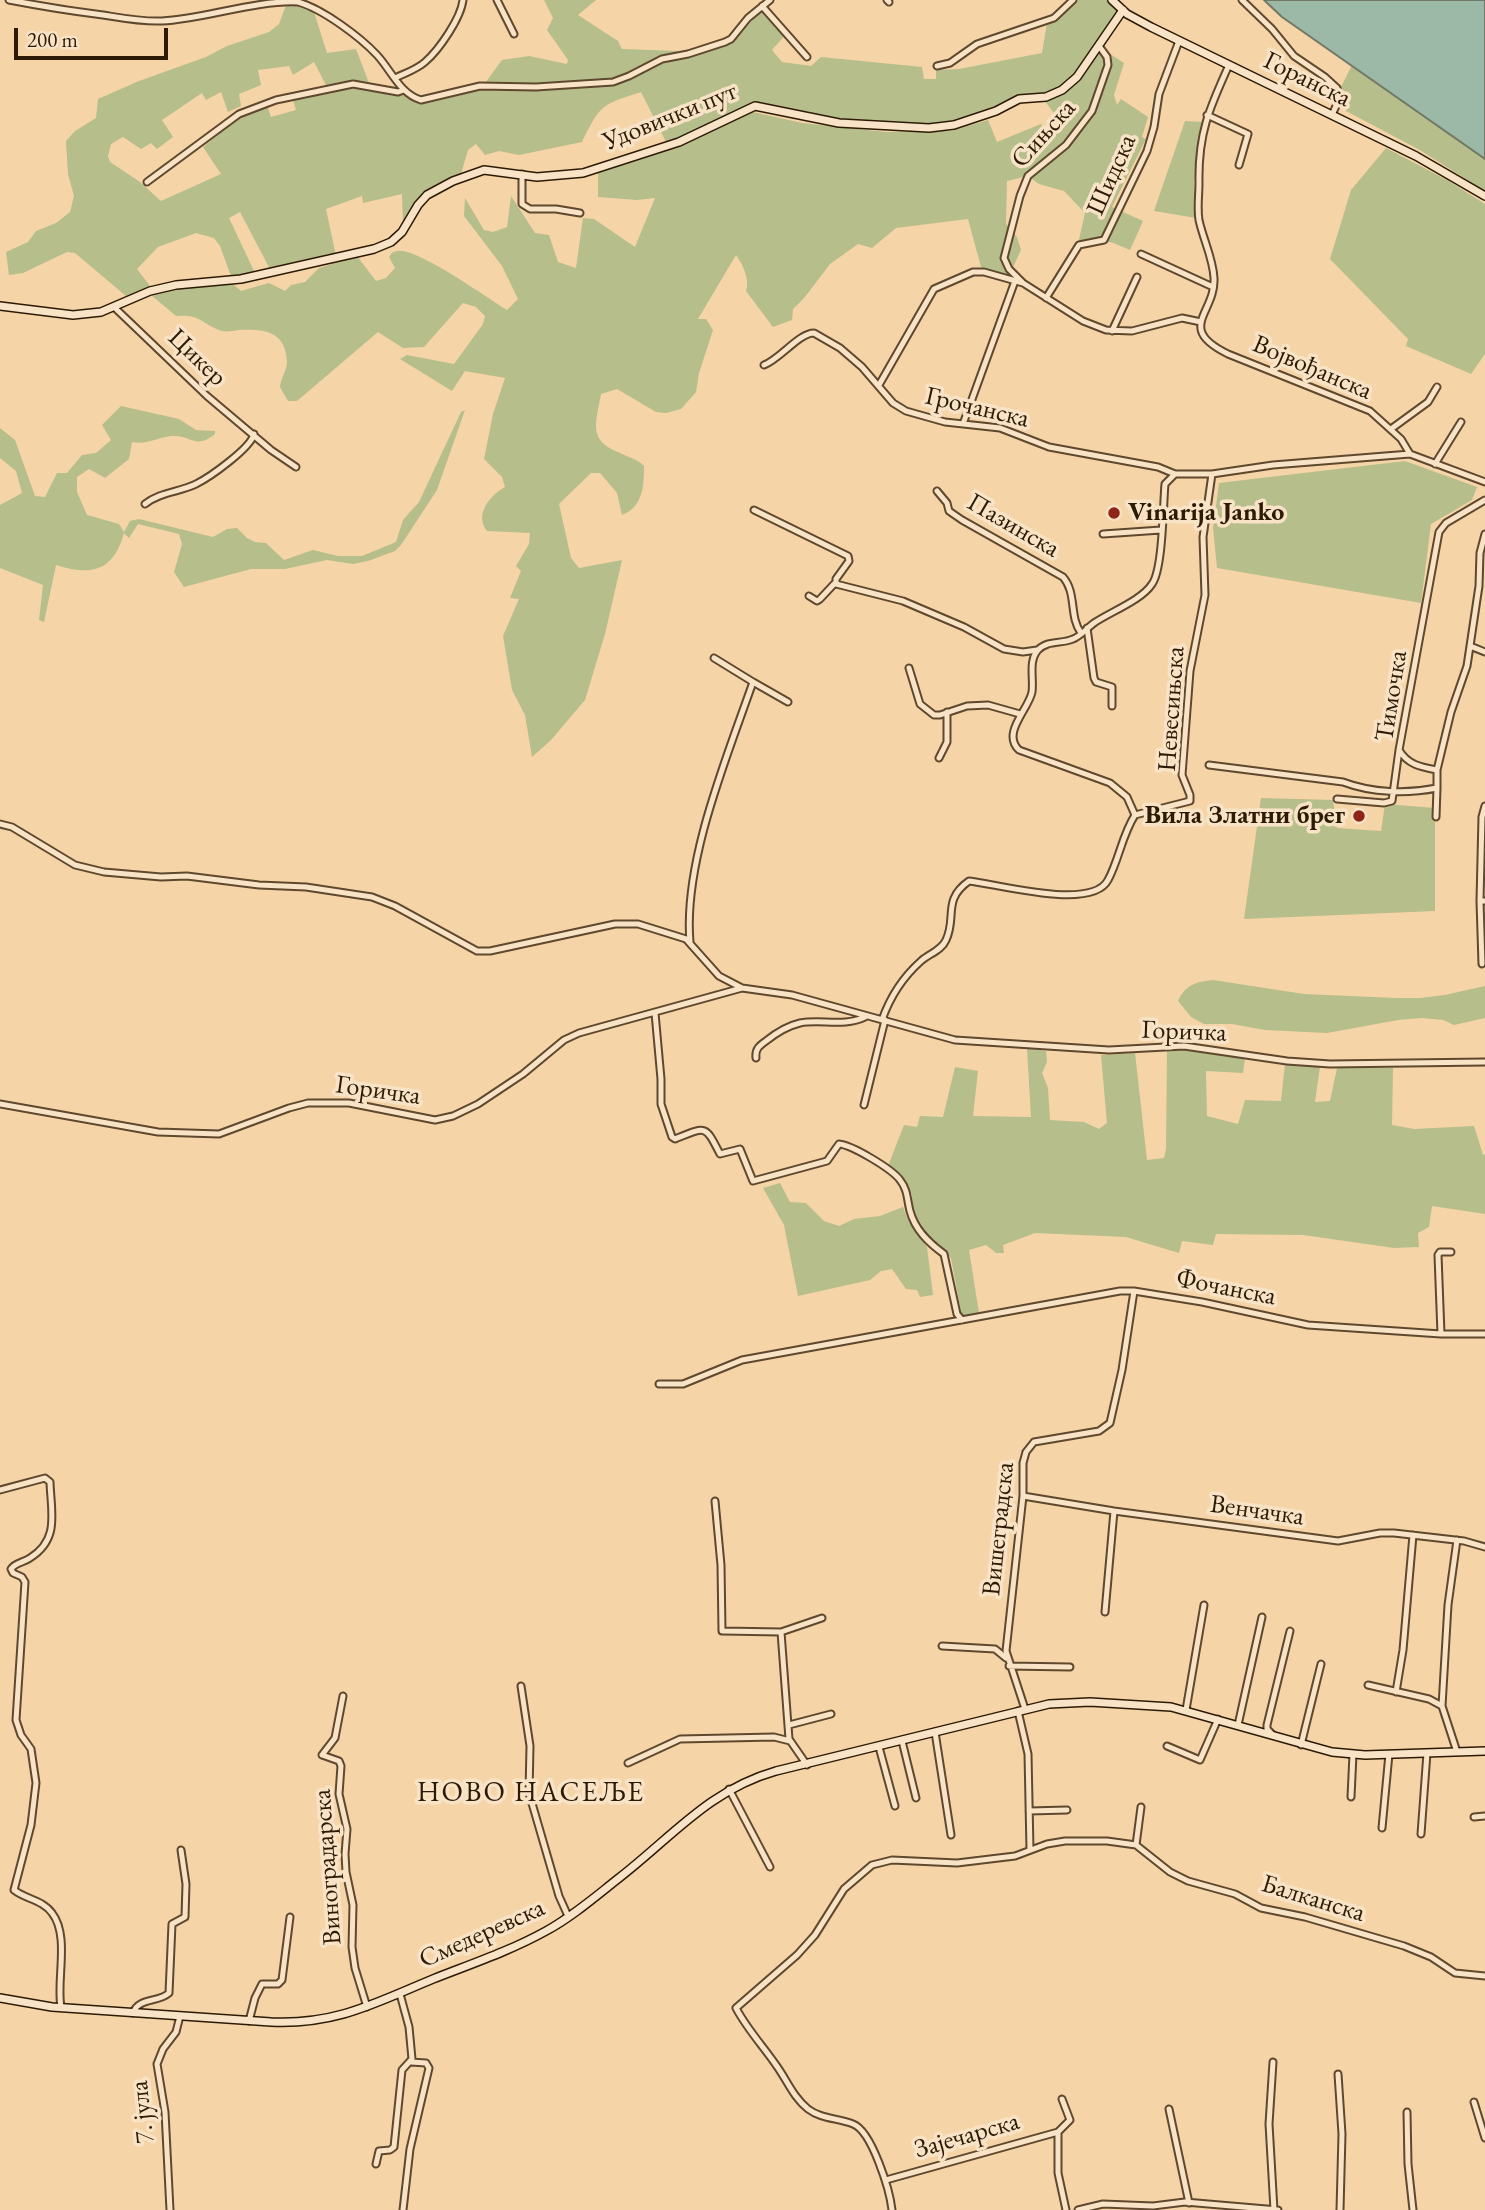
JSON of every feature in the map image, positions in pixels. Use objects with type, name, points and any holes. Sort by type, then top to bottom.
[{"type":"main road","name":"Горанска","points":[[1112,0],[1123,10],[1179,41],[1443,170],[1485,196]]},
{"type":"main road","name":"Удовички пут","points":[[0,306],[73,315],[101,312],[150,291],[176,285],[241,279],[374,249],[391,242],[402,232],[427,195],[453,181],[484,170],[537,177],[583,173],[679,142],[755,106],[863,126],[929,128],[954,125],[996,111],[1019,99],[1056,94],[1077,77],[1123,10]]},
{"type":"main road","name":"Смедеревска","points":[[0,1998],[61,2007],[249,2021],[312,2021],[368,2007],[523,1943],[568,1916],[729,1789],[762,1775],[1049,1704],[1147,1704],[1186,1710],[1332,1752],[1389,1754],[1485,1751]]},
{"type":"street","points":[[9,0],[144,21],[164,21],[263,1],[297,2],[316,10],[352,33],[377,55],[404,90],[421,100],[480,86],[546,87],[613,82],[662,59],[725,42],[770,0]]},
{"type":"street","points":[[395,78],[412,71],[431,56],[449,32],[463,0]]},
{"type":"street","points":[[497,0],[513,34]]},
{"type":"street","points":[[937,66],[950,63],[976,44],[1057,17],[1073,0]]},
{"type":"street","points":[[1242,0],[1264,20],[1294,56],[1337,88],[1340,97],[1332,115]]},
{"type":"street","points":[[762,6],[807,57]]},
{"type":"street","name":"Шидска","points":[[1046,298],[1079,244],[1104,240],[1146,151],[1154,127],[1159,93],[1179,41]]},
{"type":"street","name":"Сињска","points":[[1025,285],[1004,261],[1023,184],[1030,173],[1066,145],[1092,111],[1108,65],[1107,57],[1099,46]]},
{"type":"street","points":[[879,385],[934,289],[976,271],[1025,285],[1083,321],[1112,331],[1132,331],[1182,318],[1201,322],[1214,278],[1198,208],[1198,158],[1207,115],[1229,65]]},
{"type":"street","points":[[147,182],[239,114],[269,102],[353,84],[398,92],[404,90]]},
{"type":"street","points":[[1207,115],[1248,134],[1239,164]]},
{"type":"street","points":[[522,174],[522,204],[530,209],[556,209],[580,214]]},
{"type":"street","points":[[1141,254],[1213,287]]},
{"type":"street","points":[[1112,331],[1137,277]]},
{"type":"street","points":[[963,424],[1015,281]]},
{"type":"street","name":"Цикер","points":[[114,307],[207,397],[296,467]]},
{"type":"street","name":"Војвођанска","points":[[1201,322],[1206,339],[1218,349],[1370,411],[1391,429],[1410,454]]},
{"type":"street","name":"Грочанска","points":[[764,365],[804,335],[814,333],[840,348],[879,385],[893,403],[906,411],[931,419],[1000,428],[1049,447],[1158,467],[1175,474],[1212,474],[1273,465],[1410,454]]},
{"type":"street","points":[[1391,429],[1428,402],[1437,387]]},
{"type":"street","points":[[1435,464],[1461,422]]},
{"type":"street","points":[[145,504],[155,497],[195,485],[249,445],[254,434]]},
{"type":"street","points":[[1410,454],[1485,481]]},
{"type":"street","points":[[835,583],[903,601],[964,627],[1004,649],[1037,650],[1049,644],[1073,639],[1145,592],[1152,584],[1158,569],[1165,484],[1175,474]]},
{"type":"street","name":"Невесињска","points":[[1135,815],[1190,801],[1183,780],[1183,757],[1191,671],[1205,595],[1203,537],[1212,474]]},
{"type":"street","name":"Пазинска","points":[[937,491],[947,503],[949,511],[962,520],[1063,577],[1070,588],[1076,622],[1081,633]]},
{"type":"street","name":"Тимочка","points":[[1437,770],[1416,766],[1406,760],[1399,750],[1439,532],[1446,523],[1485,500]]},
{"type":"street","points":[[754,510],[848,556],[849,561],[820,600],[809,596]]},
{"type":"street","points":[[1103,534],[1161,530]]},
{"type":"street","points":[[1436,817],[1437,770],[1451,712],[1467,666],[1479,586],[1480,553],[1485,534]]},
{"type":"street","points":[[1087,628],[1094,678],[1096,682],[1112,687],[1112,706]]},
{"type":"street","points":[[1470,646],[1485,652]]},
{"type":"street","points":[[864,1105],[883,1020],[896,990],[920,961],[945,943],[952,902],[960,888],[969,881],[1073,895],[1095,891],[1109,879],[1135,815],[1127,797],[1110,783],[1017,748],[1013,739],[1020,713],[1031,695],[1033,660],[1037,650]]},
{"type":"street","points":[[714,658],[788,702]]},
{"type":"street","points":[[909,668],[920,704],[933,715],[967,706],[988,705],[1020,713]]},
{"type":"street","points":[[690,942],[690,902],[701,844],[714,795],[753,682]]},
{"type":"street","points":[[939,758],[947,742],[947,712]]},
{"type":"street","points":[[1337,799],[1390,802],[1393,799],[1399,750]]},
{"type":"street","points":[[1209,765],[1394,791],[1418,792],[1437,788]]},
{"type":"street","points":[[1482,964],[1482,817],[1485,807]]},
{"type":"street","name":"Горичка","points":[[0,824],[12,827],[75,865],[104,872],[160,877],[187,876],[259,886],[306,887],[372,897],[395,906],[477,951],[490,951],[624,923],[656,928],[679,935],[690,942],[719,976],[742,988],[792,995],[955,1040],[1109,1050],[1184,1046],[1287,1061],[1347,1064],[1485,1062]]},
{"type":"street","name":"Горичка","points":[[0,1104],[158,1132],[219,1134],[308,1103],[349,1103],[435,1120],[478,1104],[523,1074],[564,1040],[579,1033],[742,988]]},
{"type":"street","points":[[655,1013],[661,1104],[671,1137],[675,1139],[695,1131],[704,1131],[712,1136],[720,1154],[740,1149],[753,1181],[827,1161],[839,1143],[873,1159],[899,1178],[909,1196],[909,1210],[917,1227],[929,1243],[944,1254],[957,1314],[962,1320]]},
{"type":"street","name":"Горичка","points":[[756,1058],[760,1045],[790,1026],[847,1022],[865,1016]]},
{"type":"street","points":[[1441,1334],[1438,1255],[1440,1252],[1451,1252]]},
{"type":"street","name":"Фочанска","points":[[659,1384],[683,1384],[742,1360],[1120,1290],[1239,1310],[1308,1325],[1441,1334],[1485,1334]]},
{"type":"street","name":"Вишеградска","points":[[1030,1850],[1028,1749],[1007,1658],[1010,1606],[1023,1496],[1023,1463],[1031,1445],[1037,1441],[1099,1431],[1110,1423],[1122,1370],[1134,1291]]},
{"type":"street","points":[[0,1490],[45,1478],[50,1482],[52,1527],[49,1540],[32,1557],[11,1569],[25,1581],[16,1720],[34,1758],[36,1783],[31,1825],[14,1890],[42,1904],[52,1912],[55,1919],[61,1954],[61,2007]]},
{"type":"street","name":"Венчачка","points":[[1023,1496],[1338,1541],[1380,1533],[1457,1540],[1485,1547]]},
{"type":"street","points":[[715,1501],[721,1565],[722,1631],[781,1632],[822,1618]]},
{"type":"street","points":[[1105,1612],[1114,1511]]},
{"type":"street","points":[[1396,1692],[1403,1650],[1413,1535]]},
{"type":"street","points":[[1457,1540],[1448,1605],[1442,1706],[1457,1752]]},
{"type":"street","points":[[1186,1710],[1204,1605]]},
{"type":"street","points":[[1238,1725],[1262,1617]]},
{"type":"street","points":[[1273,1737],[1267,1727],[1290,1630]]},
{"type":"street","points":[[781,1632],[790,1741],[807,1765]]},
{"type":"street","points":[[942,1646],[995,1649],[1007,1658]]},
{"type":"street","points":[[1301,1745],[1321,1664]]},
{"type":"street","points":[[1009,1666],[1070,1667]]},
{"type":"street","points":[[1368,1685],[1433,1700],[1442,1706]]},
{"type":"street","points":[[521,1686],[530,1746],[529,1793],[559,1896],[568,1916]]},
{"type":"street","name":"Виноградарска","points":[[343,1696],[335,1738],[322,1755],[334,1758],[341,1766],[339,1794],[347,1829],[345,1854],[352,1905],[352,1947],[355,1968],[368,2007]]},
{"type":"street","points":[[789,1725],[831,1714]]},
{"type":"street","points":[[1167,1746],[1200,1760],[1218,1719]]},
{"type":"street","points":[[935,1732],[951,1835]]},
{"type":"street","points":[[628,1763],[680,1739],[774,1737],[790,1741]]},
{"type":"street","points":[[902,1741],[916,1798]]},
{"type":"street","points":[[879,1746],[895,1806]]},
{"type":"street","points":[[1421,1834],[1427,1753]]},
{"type":"street","points":[[1351,1797],[1353,1754]]},
{"type":"street","points":[[1382,1828],[1389,1754]]},
{"type":"street","points":[[729,1789],[770,1867]]},
{"type":"street","points":[[1030,1850],[1065,1842],[1107,1841],[1136,1845],[1141,1807]]},
{"type":"street","points":[[1029,1811],[1067,1810]]},
{"type":"street","points":[[1474,1817],[1485,1815]]},
{"type":"street","name":"Балканска","points":[[1136,1845],[1170,1872],[1188,1881],[1235,1894],[1261,1908],[1305,1917],[1404,1946],[1431,1957],[1455,1973],[1485,1976]]},
{"type":"street","points":[[133,2012],[140,2004],[164,1998],[169,1993],[172,1924],[185,1917],[186,1884],[181,1850]]},
{"type":"street","name":"Зајечарска","points":[[892,2210],[886,2180],[873,2149],[859,2127],[816,2114],[800,2101],[736,2008],[797,1955],[826,1919],[851,1881],[865,1870],[879,1863],[914,1860],[957,1863],[1015,1856],[1030,1850]]},
{"type":"street","points":[[249,2021],[262,1984],[278,1984],[282,1980],[290,1917]]},
{"type":"street","points":[[400,1994],[409,2027],[411,2062]]},
{"type":"street","name":"7. јула","points":[[170,2210],[165,2112],[157,2064],[163,2049],[176,2032],[180,2016]]},
{"type":"street","points":[[376,2164],[379,2151],[394,2147],[402,2070],[411,2062],[426,2063],[429,2068],[410,2149],[403,2210]]},
{"type":"street","points":[[1078,2210],[1103,2204],[1153,2206],[1189,2203],[1209,2207],[1276,2210],[1269,2124],[1273,2062]]},
{"type":"street","points":[[1338,2074],[1342,2134],[1340,2210]]},
{"type":"street","points":[[1062,2099],[1070,2120],[1058,2132],[1058,2172],[1066,2210]]},
{"type":"street","points":[[1474,2102],[1485,2138]]},
{"type":"street","points":[[1169,2109],[1189,2203]]},
{"type":"street","points":[[1407,2112],[1408,2164],[1413,2210]]},
{"type":"street","name":"Зајечарска","points":[[886,2180],[1058,2132]]},
{"type":"green space","points":[[544,0],[596,0],[578,15],[618,41],[622,49],[679,51],[692,55],[737,38],[763,8],[786,34],[772,50],[782,62],[811,66],[821,57],[922,67],[924,79],[936,79],[936,70],[959,69],[1042,53],[1047,23],[1064,14],[1074,0],[1110,0],[1120,12],[1066,85],[1046,94],[1022,96],[952,122],[918,124],[834,118],[753,103],[683,137],[666,142],[641,92],[618,100],[598,113],[582,142],[519,155],[499,151],[485,155],[476,144],[468,150],[461,174],[422,195],[403,226],[402,194],[363,203],[362,196],[326,209],[336,256],[270,269],[240,212],[229,218],[255,273],[232,279],[220,246],[214,238],[196,233],[158,247],[137,269],[150,286],[126,296],[75,253],[67,252],[23,273],[9,275],[6,252],[28,242],[36,231],[56,223],[70,212],[74,196],[68,174],[66,141],[75,131],[96,118],[98,99],[206,57],[227,46],[269,32],[279,24],[286,5],[298,5],[314,12],[327,53],[356,49],[369,83],[351,81],[327,87],[314,62],[293,75],[289,66],[258,70],[261,85],[239,94],[241,106],[228,112],[221,92],[206,100],[202,93],[162,120],[173,137],[157,149],[151,143],[141,149],[123,137],[111,144],[108,156],[110,162],[140,182],[161,201],[221,174],[203,147],[239,117],[267,105],[271,117],[296,110],[293,100],[351,88],[402,95],[428,103],[480,90],[502,60],[529,56],[567,64],[568,60],[547,30],[553,18]]},
{"type":"green space","points":[[1101,48],[1124,63],[1114,95],[1117,105],[1121,99],[1148,117],[1142,137],[1146,139],[1112,207],[1143,221],[1130,250],[1111,242],[1078,244],[1085,213],[1064,191],[1039,184],[1028,176],[1007,181],[1006,224],[1017,237],[1021,250],[1009,276],[981,267],[968,219],[896,228],[872,248],[858,244],[830,264],[793,309],[792,320],[773,327],[746,291],[745,272],[736,255],[698,319],[706,319],[713,330],[699,373],[696,392],[681,409],[666,413],[656,412],[617,389],[601,394],[596,422],[598,436],[610,448],[644,466],[643,488],[634,507],[622,515],[617,493],[600,473],[591,473],[559,504],[571,558],[579,568],[622,560],[605,634],[585,700],[551,740],[532,757],[525,715],[512,690],[503,636],[519,599],[510,598],[521,571],[516,566],[529,544],[530,533],[487,531],[482,518],[489,500],[505,487],[502,477],[484,459],[493,414],[505,378],[465,371],[452,391],[400,359],[407,355],[454,364],[483,324],[485,316],[476,307],[463,303],[424,347],[403,348],[378,332],[297,401],[288,401],[280,387],[287,361],[282,343],[277,337],[256,330],[222,331],[196,318],[176,316],[151,295],[175,288],[233,284],[241,291],[269,283],[285,291],[291,285],[305,282],[319,268],[357,256],[376,281],[386,278],[395,268],[389,257],[397,251],[407,252],[435,265],[507,310],[518,299],[502,266],[464,216],[465,198],[484,230],[493,232],[507,227],[511,196],[535,233],[549,235],[558,262],[576,268],[583,218],[594,219],[635,247],[655,198],[637,200],[598,197],[598,173],[675,148],[753,112],[802,123],[886,132],[951,131],[988,120],[997,142],[1041,124],[1047,133],[1060,121],[1044,100],[1067,91]]},
{"type":"green space","points":[[1352,65],[1485,159],[1485,191],[1418,149],[1346,111],[1341,87]]},
{"type":"green space","points":[[1185,121],[1202,122],[1194,182],[1196,218],[1154,211]]},
{"type":"green space","points":[[1386,148],[1447,180],[1485,204],[1485,354],[1471,374],[1406,346],[1408,339],[1330,259],[1351,190]]},
{"type":"green space","points":[[121,406],[179,419],[196,430],[215,431],[215,434],[203,441],[172,436],[132,442],[129,459],[105,478],[89,469],[77,477],[77,492],[87,515],[119,524],[124,532],[130,521],[139,519],[213,537],[227,529],[237,528],[247,538],[266,543],[284,560],[313,550],[338,556],[362,556],[396,542],[403,520],[419,502],[461,412],[465,410],[437,490],[395,551],[353,564],[327,560],[285,569],[251,569],[184,587],[174,572],[182,544],[179,534],[138,524],[129,538],[124,533],[114,556],[99,568],[80,570],[56,565],[44,622],[39,620],[43,585],[0,568],[0,505],[22,493],[16,471],[0,458],[0,428],[15,440],[35,496],[45,497],[57,473],[67,473],[82,455],[96,453],[111,440],[102,425]]},
{"type":"green space","points":[[1405,461],[1477,487],[1472,500],[1431,524],[1421,603],[1217,568],[1213,528],[1219,483]]},
{"type":"green space","points":[[1261,798],[1333,800],[1337,828],[1381,831],[1385,804],[1435,808],[1435,911],[1244,919]]},
{"type":"green space","points":[[1213,980],[1304,994],[1396,998],[1445,995],[1485,986],[1485,1018],[1454,1025],[1443,1020],[1422,1018],[1398,1020],[1327,1033],[1204,1024],[1191,1017],[1178,1001],[1192,985]]},
{"type":"green space","points":[[1027,1048],[1046,1051],[1047,1062],[1042,1073],[1048,1088],[1050,1120],[1084,1122],[1099,1129],[1107,1123],[1101,1055],[1135,1053],[1147,1160],[1164,1158],[1166,1149],[1167,1049],[1245,1058],[1243,1073],[1206,1071],[1207,1116],[1238,1124],[1245,1100],[1281,1101],[1285,1064],[1320,1067],[1315,1102],[1330,1101],[1337,1068],[1393,1068],[1392,1125],[1414,1129],[1474,1126],[1483,1155],[1485,1154],[1485,1214],[1432,1206],[1429,1227],[1418,1233],[1419,1247],[1394,1248],[1303,1235],[1216,1234],[1213,1245],[1182,1241],[1179,1253],[1126,1237],[1035,1233],[1003,1245],[1004,1253],[996,1253],[986,1245],[969,1250],[979,1313],[964,1316],[951,1258],[932,1241],[912,1210],[912,1195],[902,1175],[888,1166],[904,1125],[917,1127],[920,1116],[943,1117],[955,1067],[978,1071],[973,1116],[1031,1117]]},
{"type":"green space","points":[[780,1183],[790,1202],[806,1203],[824,1221],[839,1226],[854,1219],[880,1216],[903,1207],[908,1220],[927,1247],[933,1295],[920,1297],[917,1290],[906,1289],[892,1269],[881,1271],[870,1280],[798,1296],[784,1225],[763,1188]]},
{"type":"shaded area","points":[[1264,0],[1485,0],[1485,159],[1282,17]]},
{"type":"place","name":"Vinarija Janko","points":[[1114,513]]},
{"type":"place","name":"Вила Златни брег","points":[[1359,816]]},
{"type":"district","name":"НОВО НАСЕЉЕ","points":[[531,1793]]}]
